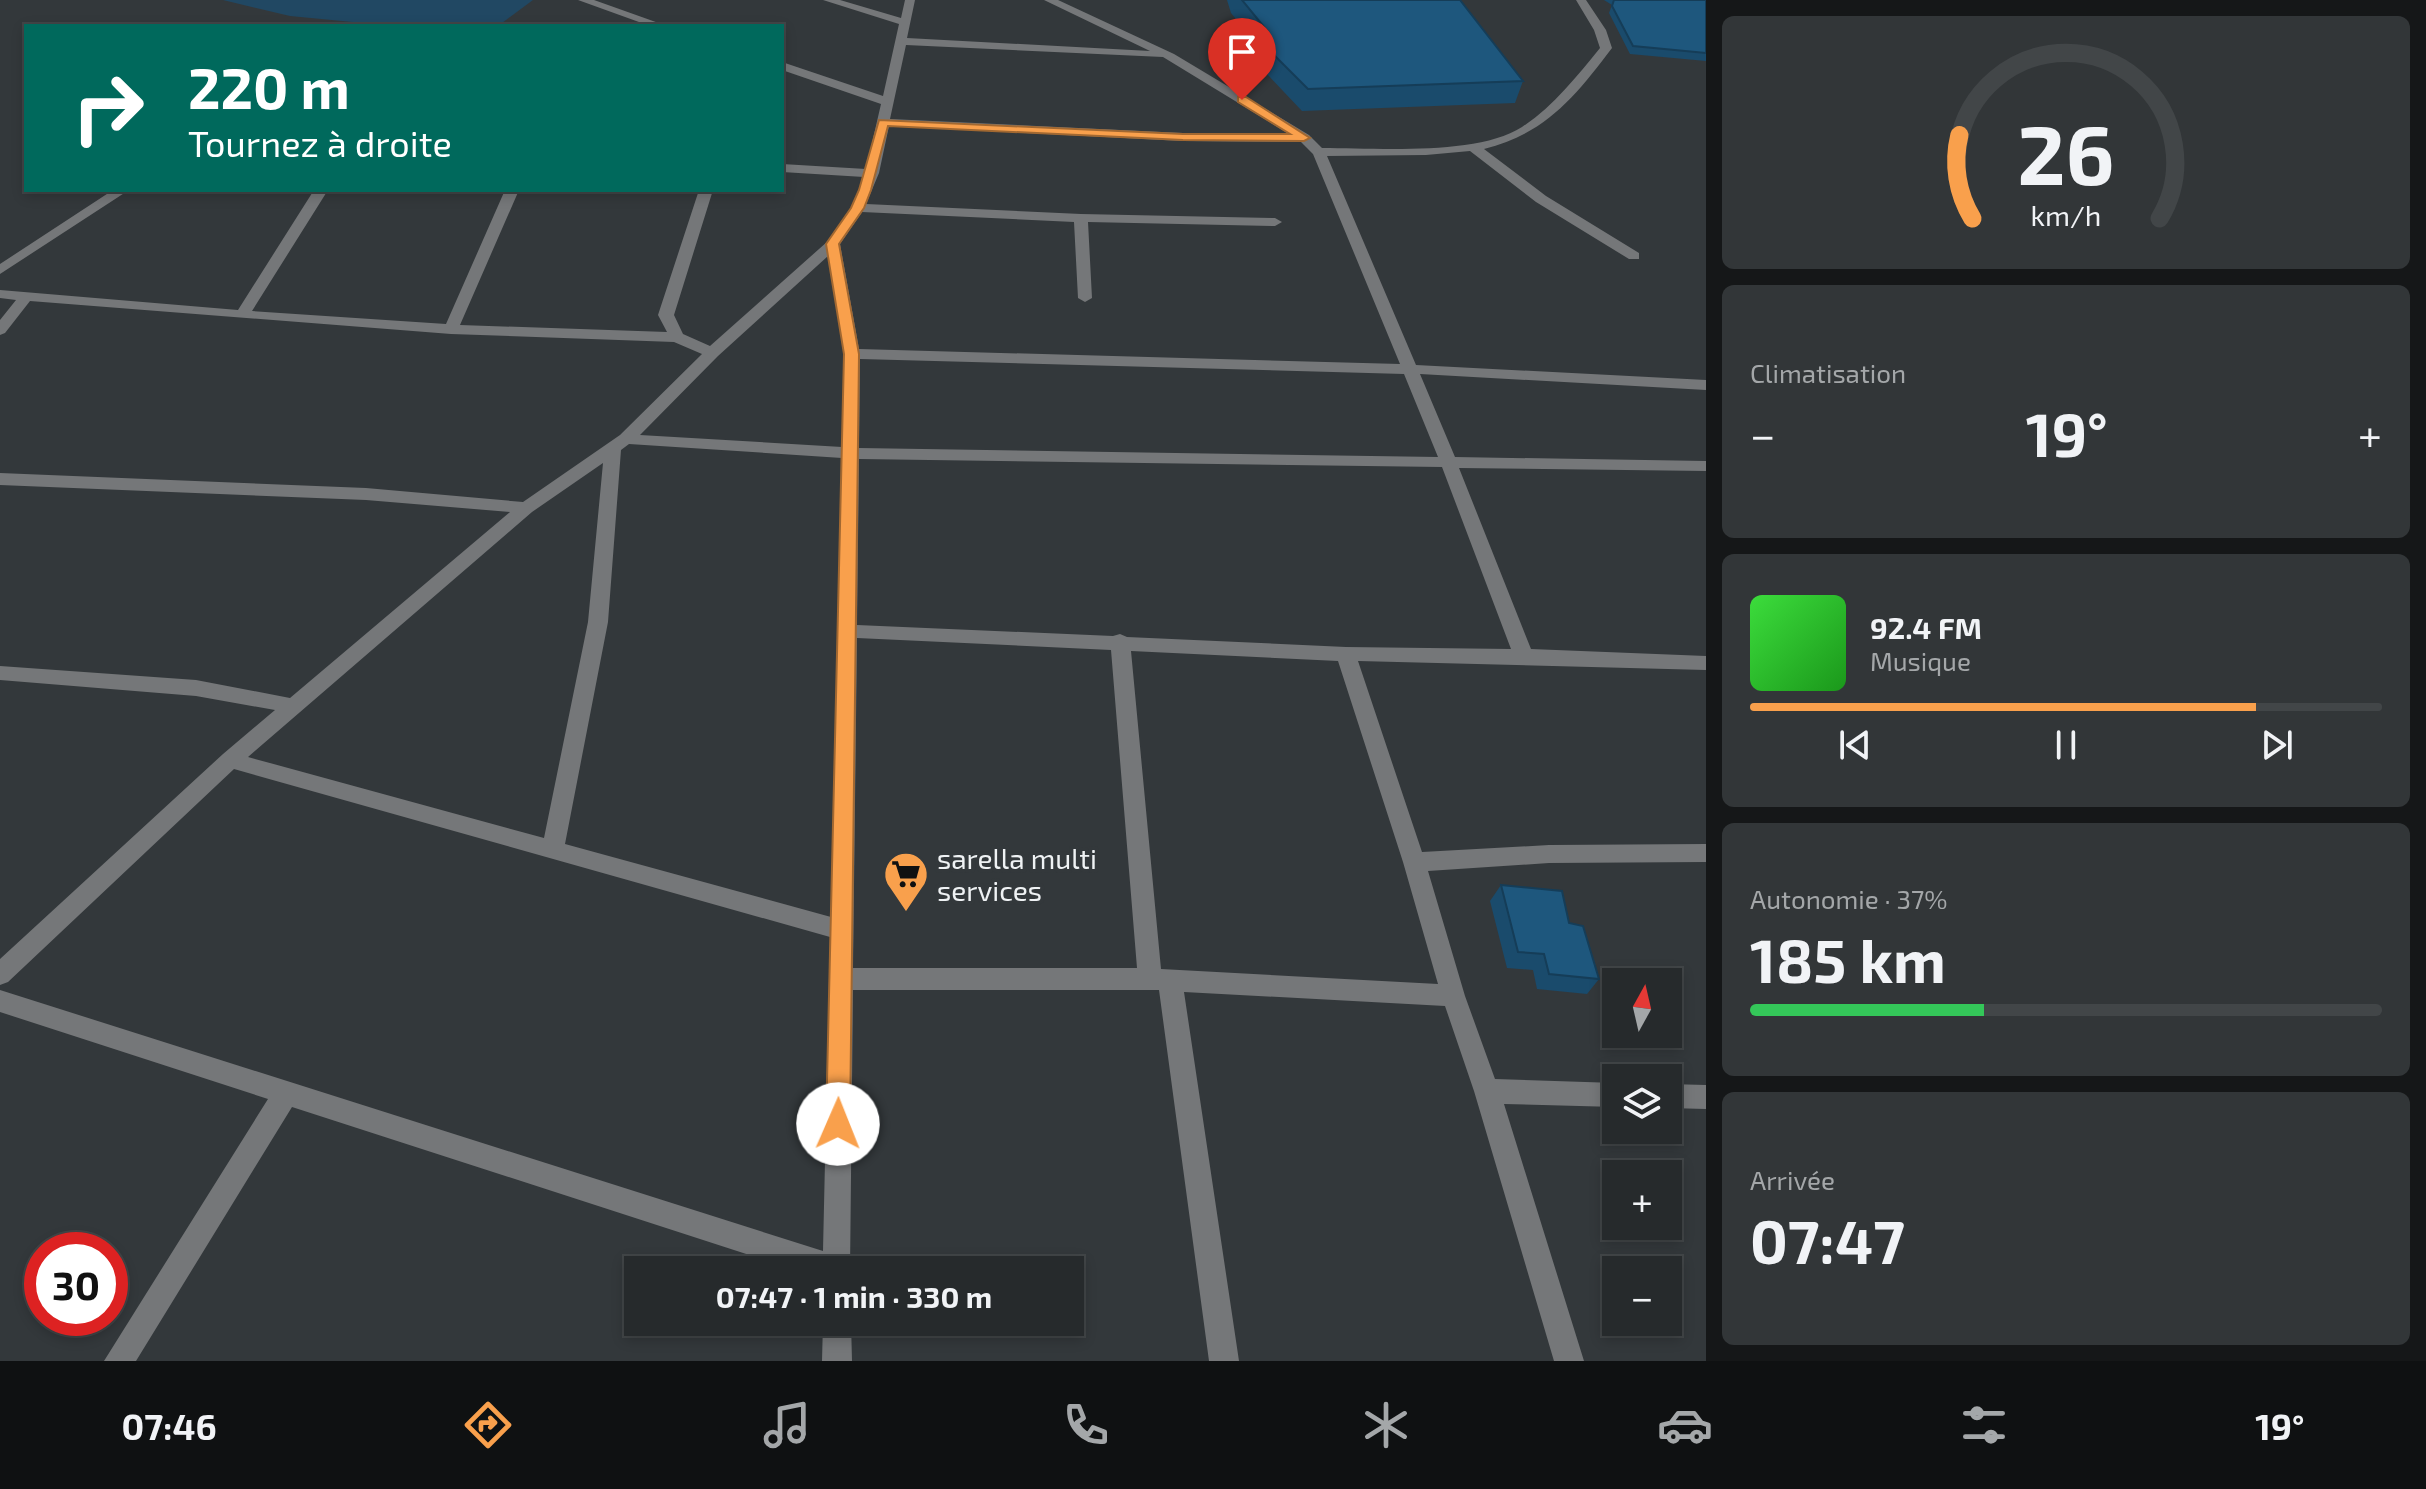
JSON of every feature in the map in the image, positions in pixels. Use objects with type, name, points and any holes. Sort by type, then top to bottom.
[{"type":"street","points":[[583,0],[655,24]]},
{"type":"street","points":[[828,0],[906,23]]},
{"type":"street","points":[[0,974],[230,760],[526,508],[619,445],[712,353],[833,244],[858,208],[872,173],[910,0]]},
{"type":"street","points":[[1049,0],[1170,56],[1304,138],[1319,152],[1449,463],[1524,656]]},
{"type":"street","points":[[1319,152],[1471,146],[1523,133],[1571,91],[1606,48],[1600,30],[1581,0]]},
{"type":"street","points":[[903,41],[1170,56]]},
{"type":"street","points":[[784,67],[887,102]]},
{"type":"street","points":[[883,122],[1183,137],[1304,138]]},
{"type":"street","points":[[1471,146],[1541,199],[1634,256]]},
{"type":"street","points":[[784,168],[872,173]]},
{"type":"street","points":[[0,270],[119,192]]},
{"type":"street","points":[[242,315],[320,192]]},
{"type":"street","points":[[451,329],[511,192]]},
{"type":"street","points":[[677,337],[666,315],[705,192]]},
{"type":"street","points":[[858,208],[1081,218],[1275,222]]},
{"type":"street","points":[[1081,218],[1085,298]]},
{"type":"street","points":[[833,244],[852,354],[836,1256]]},
{"type":"street","points":[[0,294],[451,329],[677,337],[712,353]]},
{"type":"street","points":[[0,330],[25,298]]},
{"type":"street","points":[[852,354],[1408,369],[1706,385]]},
{"type":"street","points":[[619,445],[848,453],[1706,466]]},
{"type":"street","points":[[553,849],[598,622],[619,445]]},
{"type":"street","points":[[0,479],[366,494],[526,508]]},
{"type":"street","points":[[847,631],[1120,641],[1346,654],[1524,656],[1706,663]]},
{"type":"street","points":[[1120,641],[1160,980],[1224,1361]]},
{"type":"street","points":[[1346,654],[1414,862],[1453,996],[1487,1091],[1569,1361]]},
{"type":"street","points":[[0,673],[196,688],[294,706]]},
{"type":"street","points":[[230,760],[840,930]]},
{"type":"street","points":[[1414,862],[1549,854],[1706,853]]},
{"type":"street","points":[[840,979],[1160,980],[1453,996]]},
{"type":"street","points":[[0,1001],[792,1256]]},
{"type":"street","points":[[1487,1091],[1602,1095]]},
{"type":"street","points":[[119,1361],[286,1093]]},
{"type":"street","points":[[1682,1096],[1706,1097]]},
{"type":"street","points":[[837,1336],[837,1361]]},
{"type":"shaded area","points":[[223,0],[533,0],[501,24],[373,24],[290,16]]},
{"type":"building","points":[[1242,0],[1460,0],[1523,81],[1308,89],[1272,53],[1269,33]]},
{"type":"building","points":[[1614,0],[1706,0],[1706,53],[1633,46],[1612,6]]},
{"type":"building","points":[[1501,885],[1562,891],[1569,923],[1583,926],[1599,979],[1549,974],[1544,954],[1518,952]]},
{"type":"place","name":"sarella multi services","points":[[906,913]]},
{"type":"route","points":[[838,1124],[852,354],[833,244],[858,208],[872,173],[883,122],[1183,137],[1304,138],[1242,100]]}]
